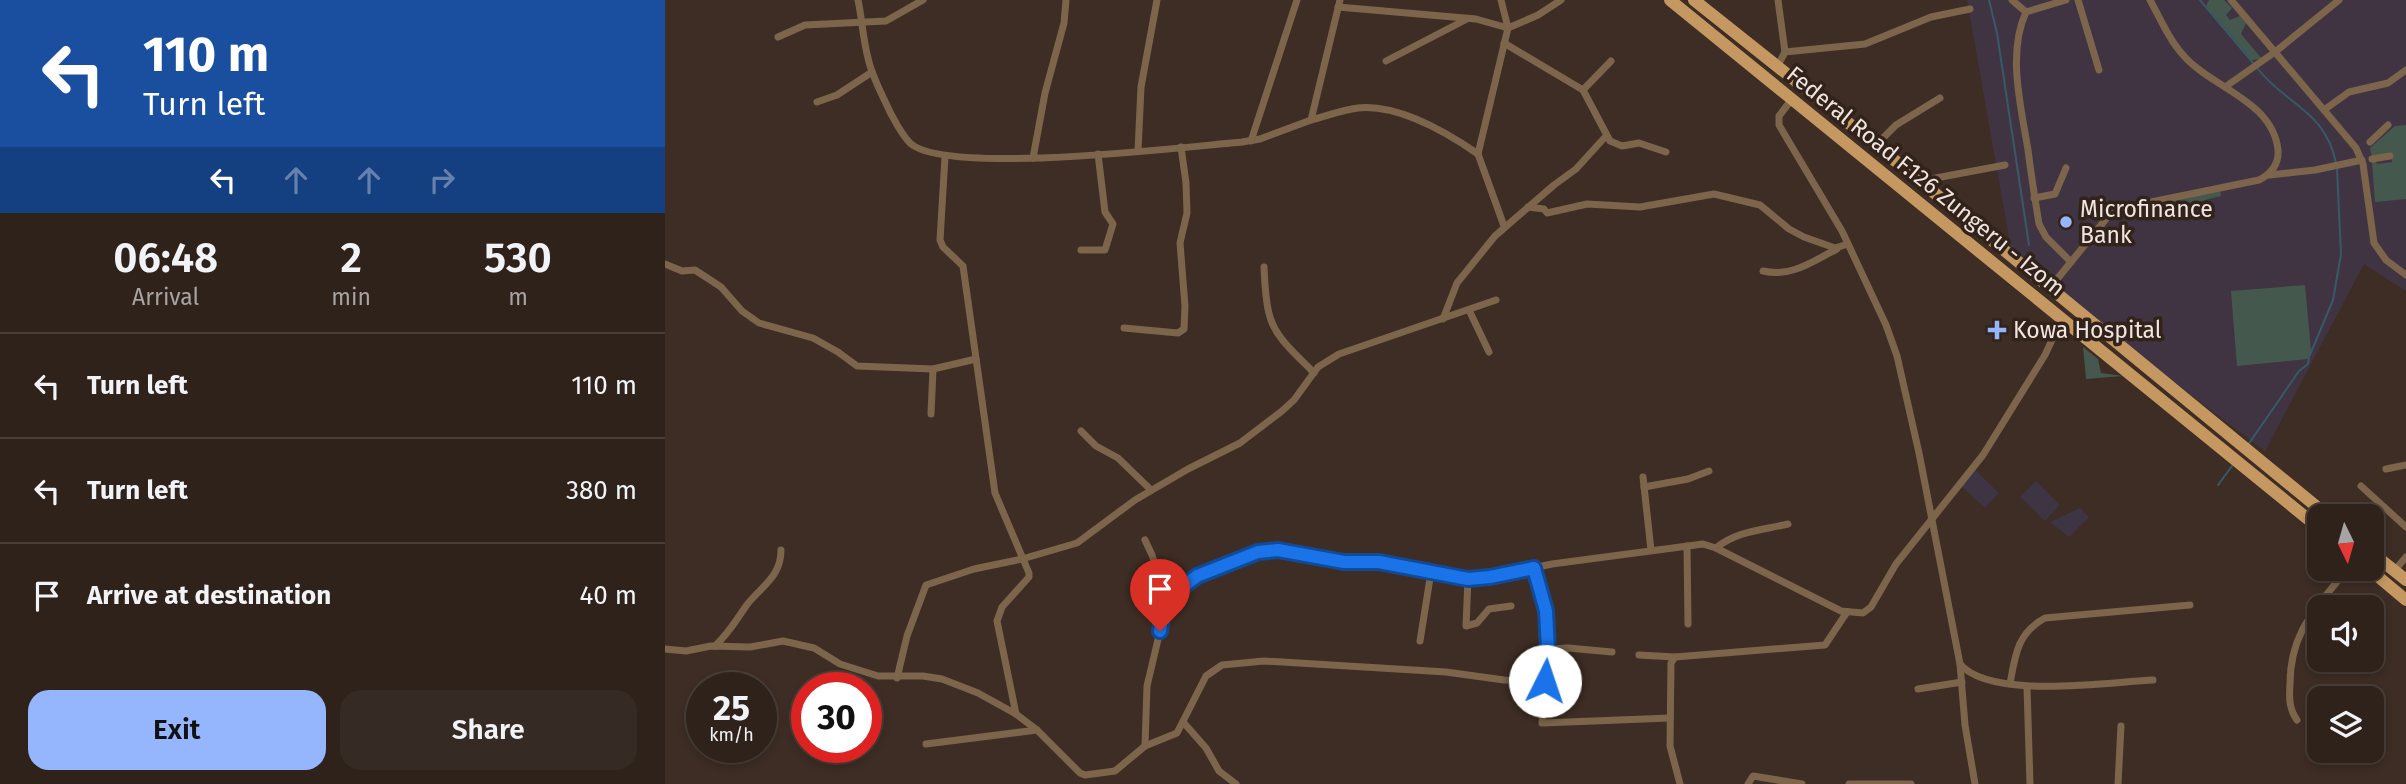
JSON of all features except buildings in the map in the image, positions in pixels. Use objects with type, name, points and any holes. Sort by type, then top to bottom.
[{"type":"main road","name":"Federal Road F.126 Zungeru - Izom","points":[[1670,0],[2307,518]]},
{"type":"main road","name":"Federal Road F.126 Zungeru - Izom","points":[[1694,0],[2313,504]]},
{"type":"main road","points":[[1892,181],[1902,169]]},
{"type":"main road","points":[[2384,563],[2406,580]]},
{"type":"main road","points":[[2383,581],[2406,600]]},
{"type":"street","points":[[858,0],[872,72],[902,134],[916,148],[945,157],[1033,158],[1251,141],[1343,111],[1371,108],[1409,116],[1478,153]]},
{"type":"street","points":[[778,37],[805,25],[862,24],[890,20],[923,0]]},
{"type":"street","points":[[1033,158],[1045,93],[1064,23],[1066,0]]},
{"type":"street","points":[[1138,150],[1141,87],[1157,0]]},
{"type":"street","points":[[1251,141],[1297,0]]},
{"type":"street","points":[[1501,0],[1508,29],[1478,153],[1504,226]]},
{"type":"street","points":[[1311,120],[1339,4],[1469,18],[1508,29],[1562,0]]},
{"type":"street","points":[[1777,0],[1785,52],[1777,67]]},
{"type":"street","points":[[2012,0],[2026,12]]},
{"type":"street","points":[[2026,12],[2066,0]]},
{"type":"street","points":[[2078,0],[2099,70]]},
{"type":"street","points":[[2150,0],[2185,57],[2262,115],[2272,132],[2278,158],[2268,175]]},
{"type":"street","points":[[2231,0],[2356,148],[2368,190],[2374,243],[2386,260],[2406,275]]},
{"type":"street","points":[[2225,87],[2275,52],[2339,0]]},
{"type":"street","points":[[1785,52],[1865,44],[1931,17],[1970,9]]},
{"type":"street","points":[[2026,12],[2019,33],[2017,55],[2019,96],[2035,198],[2042,231],[2071,262]]},
{"type":"street","points":[[1387,61],[1469,18]]},
{"type":"street","points":[[1504,44],[1583,90],[1610,141],[1622,146],[1639,143],[1666,152]]},
{"type":"street","points":[[1583,90],[1611,61]]},
{"type":"street","points":[[2324,110],[2351,91],[2388,83],[2406,70]]},
{"type":"street","points":[[817,102],[837,95],[872,72]]},
{"type":"street","points":[[1875,145],[1896,125],[1940,98]]},
{"type":"street","points":[[1792,99],[1779,116],[1779,125],[1848,244],[1887,326],[1897,356],[1919,453],[1960,664],[1965,725],[1975,784]]},
{"type":"street","points":[[2370,142],[2388,125]]},
{"type":"street","points":[[1443,319],[1457,283],[1504,226],[1576,169],[1606,136]]},
{"type":"street","points":[[1124,328],[1178,333],[1184,329],[1180,243],[1187,213],[1181,147]]},
{"type":"street","points":[[1081,250],[1105,250],[1113,224],[1105,212],[1098,154]]},
{"type":"street","points":[[2372,159],[2390,156]]},
{"type":"street","points":[[945,157],[940,240],[943,247],[963,266],[995,493],[1029,578],[1002,607],[997,621],[1016,714]]},
{"type":"street","points":[[2049,289],[2117,209],[2259,180],[2268,175],[2315,170],[2361,160]]},
{"type":"street","points":[[1917,181],[2005,164]]},
{"type":"street","points":[[2035,198],[2056,194],[2066,168]]},
{"type":"street","points":[[1528,207],[1544,209],[1548,213],[1587,204],[1640,207],[1714,194],[1758,204],[1796,233],[1837,248]]},
{"type":"street","points":[[1763,271],[1794,271],[1848,244]]},
{"type":"street","points":[[665,264],[682,271],[695,270],[721,287],[742,312],[759,323],[813,338],[857,366],[933,369],[976,359]]},
{"type":"street","points":[[1264,268],[1267,304],[1272,322],[1285,342],[1314,373]]},
{"type":"street","points":[[897,678],[907,636],[926,585],[974,569],[1022,559],[1077,542],[1151,490],[1240,443],[1294,400],[1326,361],[1339,354],[1496,300]]},
{"type":"street","points":[[1469,310],[1489,352]]},
{"type":"street","points":[[1165,595],[1197,576],[1258,552],[1278,550],[1344,562],[1379,562],[1468,579],[1703,544],[1847,612],[1863,613],[1871,607],[1896,564],[1983,455],[2045,355],[2062,318]]},
{"type":"street","points":[[931,414],[933,369]]},
{"type":"street","points":[[1081,431],[1096,446],[1118,458],[1151,490]]},
{"type":"street","points":[[2386,469],[2406,465]]},
{"type":"street","points":[[1644,487],[1688,479],[1709,471]]},
{"type":"street","points":[[1643,477],[1651,550]]},
{"type":"street","points":[[2361,486],[2406,527]]},
{"type":"street","points":[[1716,548],[1725,540],[1740,534],[1788,524]]},
{"type":"street","points":[[1145,540],[1165,595],[1147,686],[1145,746]]},
{"type":"street","points":[[1686,546],[1688,624]]},
{"type":"street","points":[[714,646],[730,631],[748,604],[766,585],[781,563],[781,550]]},
{"type":"street","points":[[2394,571],[2406,557]]},
{"type":"street","points":[[1534,568],[1546,611],[1548,649],[1542,723],[1670,718]]},
{"type":"street","points":[[1420,641],[1431,572]]},
{"type":"street","points":[[1468,579],[1466,626],[1477,623],[1490,608],[1511,606]]},
{"type":"street","points":[[2297,720],[2293,715],[2290,698],[2290,658],[2293,647],[2305,625],[2338,581]]},
{"type":"street","points":[[2010,684],[2017,645],[2029,629],[2045,618],[2190,605]]},
{"type":"street","points":[[1639,655],[1675,657],[1825,645],[1847,612]]},
{"type":"street","points":[[665,649],[690,651],[714,646],[750,647],[783,641],[814,648],[839,664],[863,673],[897,678],[923,676],[942,679],[978,693],[1016,714],[1085,775],[1115,771],[1145,746],[1173,736],[1184,723],[1206,676],[1214,669],[1232,663],[1315,662],[1446,672],[1504,680],[1545,681]]},
{"type":"street","points":[[1548,649],[1612,652]]},
{"type":"street","points":[[1675,657],[1671,663],[1671,746],[1680,784]]},
{"type":"street","points":[[1960,664],[1974,676],[2027,687],[2153,680]]},
{"type":"street","points":[[1918,689],[1962,681]]},
{"type":"street","points":[[2027,687],[2030,784]]},
{"type":"street","points":[[1184,723],[1206,748],[1219,771],[1236,784]]},
{"type":"street","points":[[2118,784],[2121,726]]},
{"type":"street","points":[[926,744],[1037,730]]},
{"type":"street","points":[[1748,784],[1753,776],[1802,784]]},
{"type":"street","points":[[1849,784],[1911,784]]},
{"type":"shaded area","points":[[1967,0],[2406,0],[2406,291],[2364,264],[2265,451],[2013,260]]},
{"type":"shaded area","points":[[1972,467],[1999,493],[1985,508],[1957,482]]},
{"type":"shaded area","points":[[2036,481],[2060,505],[2045,521],[2020,497]]},
{"type":"shaded area","points":[[2080,508],[2089,517],[2069,537],[2050,522]]},
{"type":"green space","points":[[2209,0],[2224,0],[2232,8],[2226,15],[2230,20],[2240,16],[2246,23],[2241,34],[2262,59],[2252,60],[2206,6]]},
{"type":"green space","points":[[2406,125],[2406,199],[2375,202],[2372,162],[2392,162],[2391,154],[2372,157],[2370,148],[2395,126]]},
{"type":"green space","points":[[2220,189],[2221,196],[2174,208],[2178,219],[2149,220],[2148,204]]},
{"type":"green space","points":[[2305,285],[2311,351],[2308,359],[2237,366],[2231,291]]},
{"type":"green space","points":[[2083,347],[2098,359],[2101,373],[2123,376],[2086,379]]},
{"type":"waterway","points":[[1989,0],[1997,33],[2029,245]]},
{"type":"waterway","points":[[2200,0],[2254,64]]},
{"type":"waterway","points":[[2257,68],[2314,120],[2331,145],[2336,163]]},
{"type":"waterway","points":[[2248,445],[2299,371],[2308,364],[2333,300],[2341,254],[2337,169]]},
{"type":"waterway","points":[[2218,485],[2232,466]]},
{"type":"place","name":"Microfinance Bank","points":[[2066,222]]},
{"type":"place","name":"Kowa Hospital","points":[[1997,330]]},
{"type":"route","points":[[1160,631],[1165,595],[1197,576],[1258,552],[1278,550],[1344,562],[1379,562],[1468,579],[1534,568],[1546,611],[1548,649],[1545,681]]}]
